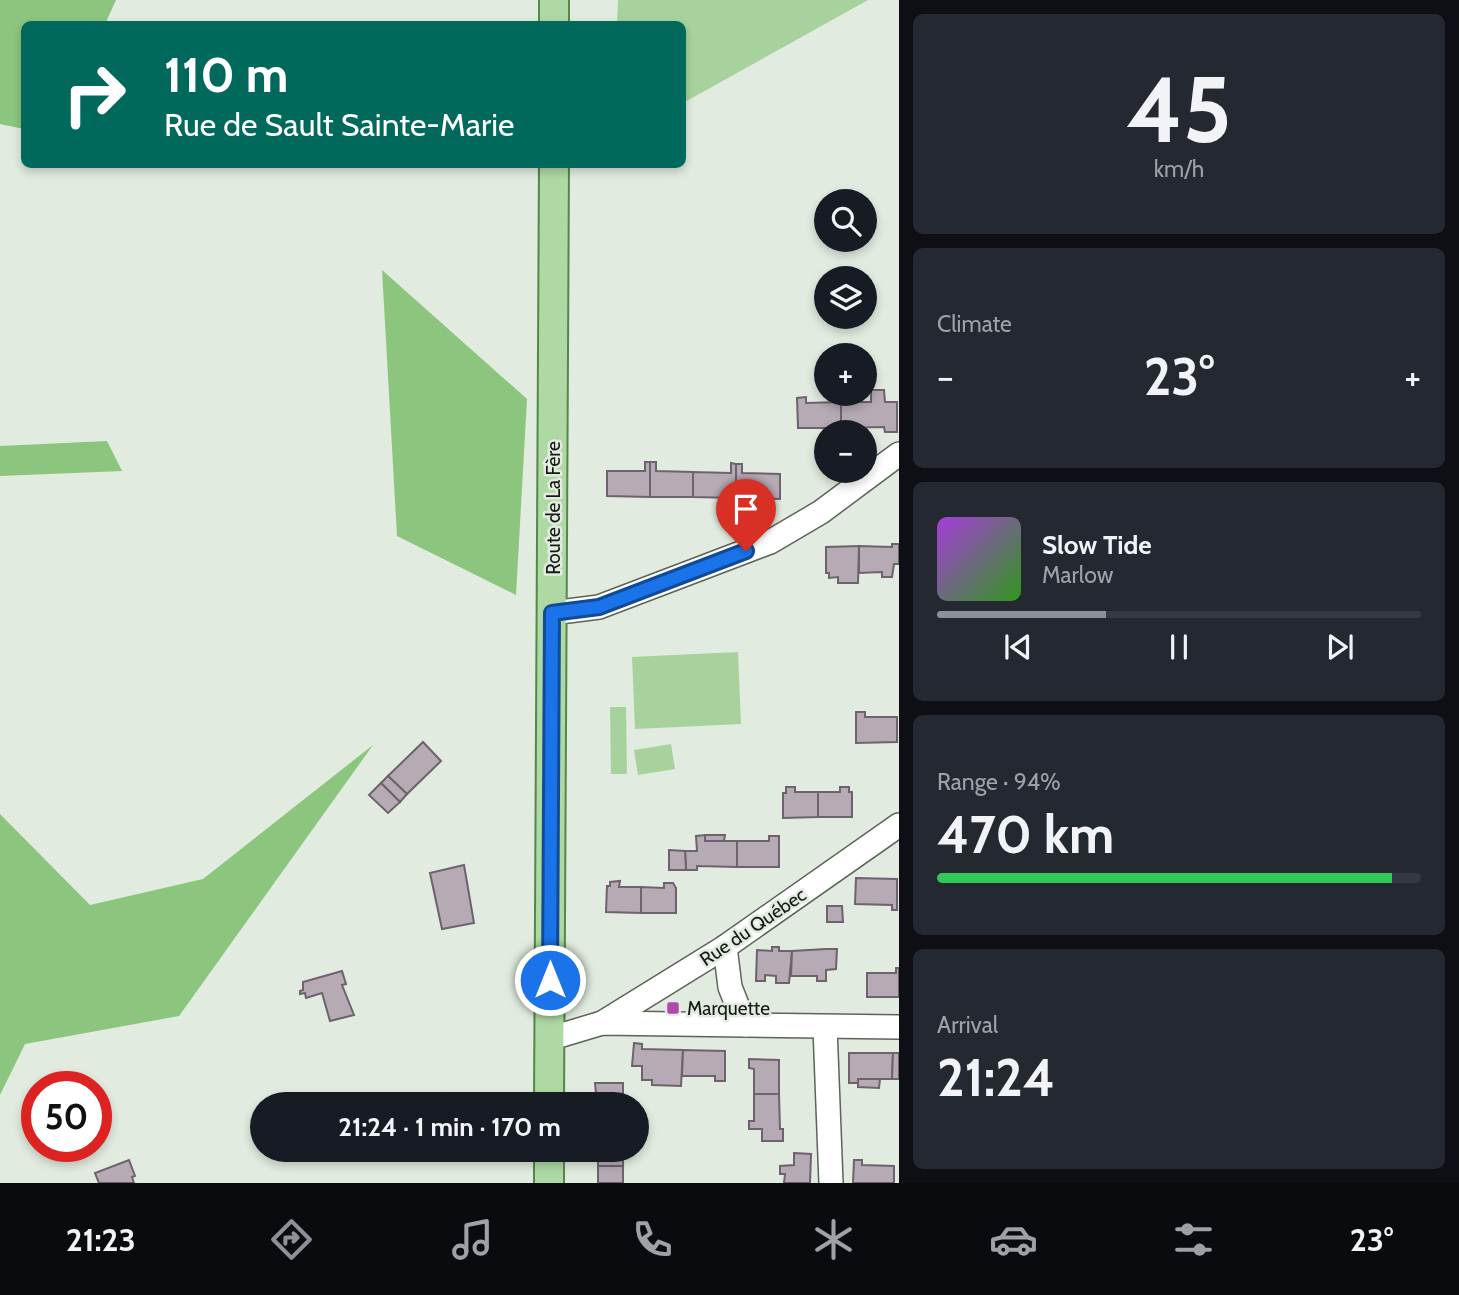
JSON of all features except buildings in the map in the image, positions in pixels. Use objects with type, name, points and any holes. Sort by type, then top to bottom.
[{"type":"main road","points":[[554,0],[554,21]]},
{"type":"main road","name":"Route de La Fère","points":[[549,1092],[554,168]]},
{"type":"main road","points":[[549,1162],[549,1183]]},
{"type":"street","points":[[552,613],[599,607],[770,541],[821,512],[899,454]]},
{"type":"street","name":"Rue du Québec","points":[[602,1023],[725,947],[894,833]]},
{"type":"street","points":[[725,947],[730,987],[746,1025]]},
{"type":"street","points":[[550,1034],[562,1035],[602,1023],[899,1027]]},
{"type":"street","points":[[825,1027],[831,1183]]},
{"type":"green space","points":[[0,0],[116,0],[106,21],[21,21],[21,128],[0,124]]},
{"type":"green space","points":[[618,0],[868,0],[686,101],[686,21],[617,21]]},
{"type":"green space","points":[[382,270],[527,399],[516,595],[397,536]]},
{"type":"green space","points":[[107,441],[122,471],[0,476],[0,446]]},
{"type":"green space","points":[[738,652],[741,724],[635,729],[632,657]]},
{"type":"green space","points":[[610,707],[626,707],[627,774],[611,774]]},
{"type":"green space","points":[[671,744],[675,769],[638,775],[634,750]]},
{"type":"green space","points":[[373,745],[179,1016],[25,1044],[0,1095],[0,814],[90,905],[203,879]]},
{"type":"place","name":"Marquette","points":[[673,1008]]},
{"type":"route","points":[[550,980],[552,613],[599,607],[746,551]]}]
